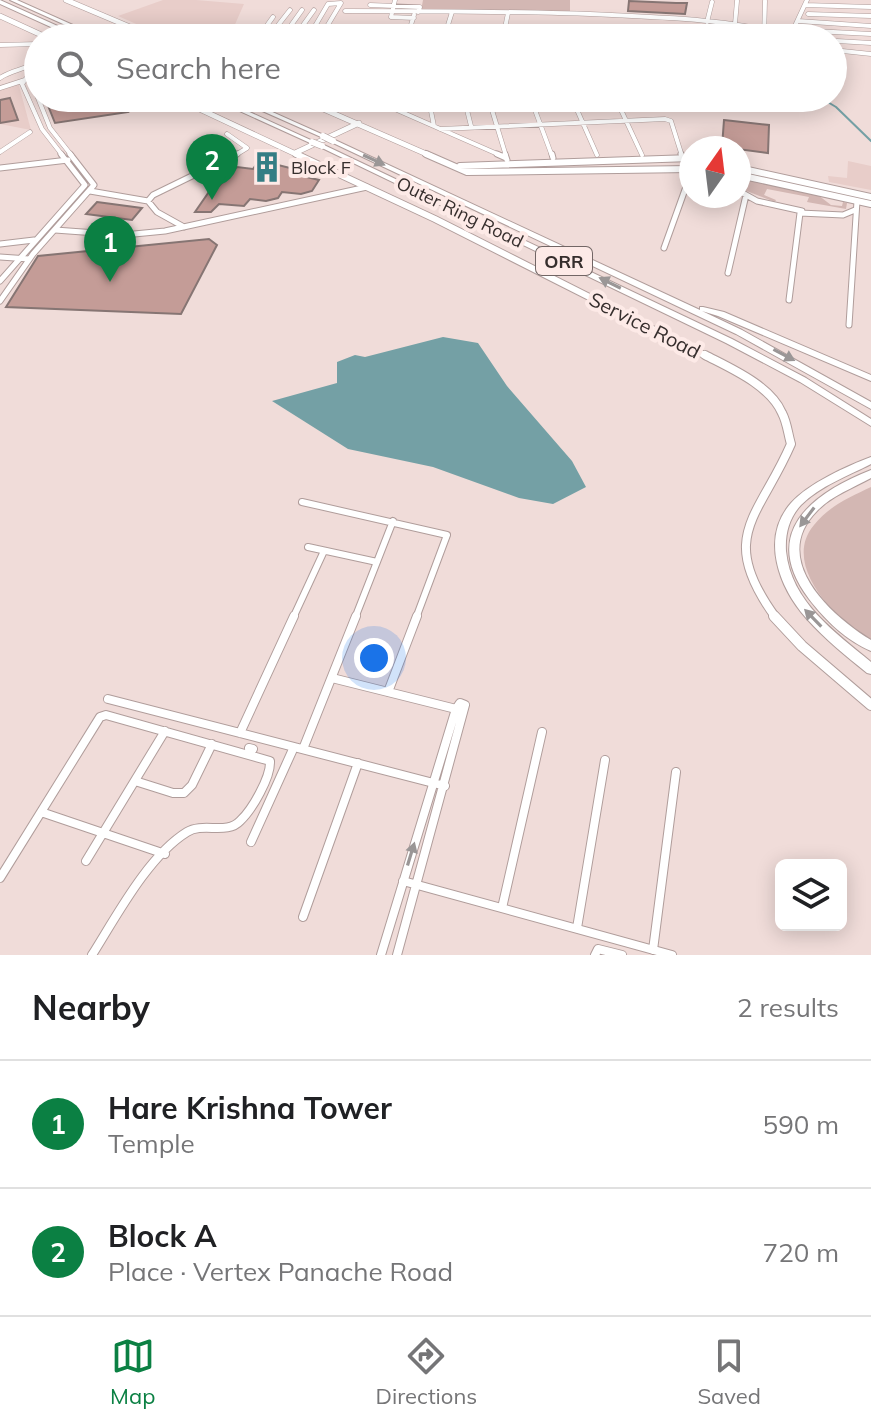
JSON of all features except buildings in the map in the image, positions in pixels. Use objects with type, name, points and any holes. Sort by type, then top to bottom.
[{"type":"highway","points":[[13,0],[67,24]]},
{"type":"highway","points":[[0,2],[49,24]]},
{"type":"highway","name":"Outer Ring Road","points":[[245,112],[399,182],[729,341],[816,388],[871,423]]},
{"type":"highway","name":"Outer Ring Road","points":[[268,112],[681,304],[788,357],[871,406]]},
{"type":"highway","points":[[681,304],[721,314],[871,378]]},
{"type":"highway","points":[[871,460],[800,500],[786,517],[780,536],[779,557],[796,600],[813,619],[871,669]]},
{"type":"highway","points":[[871,474],[812,508],[800,523],[795,540],[800,578],[826,614],[851,635],[871,646]]},
{"type":"main road","points":[[66,0],[123,24]]},
{"type":"main road","points":[[0,16],[24,27]]},
{"type":"main road","name":"Service Road","points":[[206,112],[387,196],[734,370],[772,398],[782,412],[791,444],[750,517],[744,553],[752,584],[772,616],[871,705]]},
{"type":"main road","points":[[332,112],[467,172],[679,169]]},
{"type":"main road","points":[[295,153],[359,123]]},
{"type":"main road","points":[[452,164],[488,166],[679,157]]},
{"type":"main road","points":[[488,166],[492,174]]},
{"type":"main road","points":[[751,171],[871,204]]},
{"type":"main road","points":[[751,177],[871,197]]},
{"type":"street","points":[[406,14],[408,0]]},
{"type":"street","points":[[412,24],[421,0]]},
{"type":"street","points":[[357,11],[359,1]]},
{"type":"street","points":[[707,22],[735,24],[737,1]]},
{"type":"street","points":[[764,24],[765,1]]},
{"type":"street","points":[[707,22],[712,2]]},
{"type":"street","points":[[796,24],[806,2],[871,7]]},
{"type":"street","points":[[316,24],[328,4],[341,3],[329,24]]},
{"type":"street","points":[[395,3],[406,14]]},
{"type":"street","points":[[333,16],[344,16],[346,9],[357,11],[395,3]]},
{"type":"street","points":[[393,11],[395,3]]},
{"type":"street","points":[[382,6],[414,18]]},
{"type":"street","points":[[279,24],[290,10]]},
{"type":"street","points":[[292,24],[302,10]]},
{"type":"street","points":[[304,24],[314,10]]},
{"type":"street","points":[[406,14],[418,10],[677,19],[726,24]]},
{"type":"street","points":[[448,24],[452,12]]},
{"type":"street","points":[[506,24],[508,13]]},
{"type":"street","points":[[808,14],[871,16]]},
{"type":"street","points":[[268,24],[273,17]]},
{"type":"street","points":[[798,21],[842,24]]},
{"type":"street","points":[[847,24],[871,26]]},
{"type":"street","points":[[847,33],[871,34]]},
{"type":"street","points":[[10,41],[24,43]]},
{"type":"street","points":[[847,42],[871,43]]},
{"type":"street","points":[[0,45],[24,43]]},
{"type":"street","points":[[847,51],[871,54]]},
{"type":"street","points":[[0,78],[14,69],[24,68]]},
{"type":"street","points":[[0,88],[24,79]]},
{"type":"street","points":[[1,279],[85,185],[42,129],[34,112]]},
{"type":"street","points":[[0,301],[29,259],[90,191],[94,181],[50,128],[44,112]]},
{"type":"street","points":[[402,112],[506,159],[493,112]]},
{"type":"street","points":[[431,112],[434,126]]},
{"type":"street","points":[[468,112],[471,126]]},
{"type":"street","points":[[535,112],[553,158]]},
{"type":"street","points":[[579,112],[597,155]]},
{"type":"street","points":[[622,112],[642,155]]},
{"type":"street","points":[[440,129],[539,123],[671,121],[679,147]]},
{"type":"street","points":[[0,152],[30,132]]},
{"type":"street","points":[[148,201],[153,195],[190,177],[214,170],[247,148],[227,134]]},
{"type":"street","points":[[0,168],[75,159]]},
{"type":"street","points":[[55,230],[124,235],[184,227],[367,187]]},
{"type":"street","points":[[90,191],[148,201],[157,212],[184,227]]},
{"type":"street","points":[[751,196],[802,211],[838,215],[855,210]]},
{"type":"street","points":[[849,325],[857,201]]},
{"type":"street","points":[[664,248],[679,206]]},
{"type":"street","points":[[728,273],[743,208]]},
{"type":"street","points":[[789,300],[802,211]]},
{"type":"street","points":[[0,244],[34,240]]},
{"type":"street","points":[[0,257],[29,259]]},
{"type":"street","points":[[0,270],[8,271]]},
{"type":"street","points":[[302,502],[440,531],[447,538],[388,692]]},
{"type":"street","points":[[251,842],[332,678],[393,521]]},
{"type":"street","points":[[308,547],[377,562]]},
{"type":"street","points":[[240,733],[324,551]]},
{"type":"street","points":[[332,678],[456,709]]},
{"type":"street","points":[[108,699],[445,786]]},
{"type":"street","points":[[381,955],[460,703],[465,705],[445,786],[397,955]]},
{"type":"street","points":[[0,878],[100,717],[106,715],[267,758],[271,766],[241,821],[228,826],[207,823],[185,833],[129,898],[92,955]]},
{"type":"street","points":[[86,861],[165,731]]},
{"type":"street","points":[[502,908],[542,732]]},
{"type":"street","points":[[253,752],[262,738]]},
{"type":"street","points":[[135,781],[173,793],[184,793],[192,785],[212,744]]},
{"type":"street","points":[[577,928],[605,760]]},
{"type":"street","points":[[303,917],[358,763]]},
{"type":"street","points":[[653,952],[676,772]]},
{"type":"street","points":[[41,812],[165,854]]},
{"type":"street","points":[[403,881],[672,955]]},
{"type":"street","points":[[595,955],[598,949],[622,955]]},
{"type":"shaded area","points":[[163,0],[244,4],[235,24],[136,24],[118,16]]},
{"type":"shaded area","points":[[423,0],[570,0],[570,12],[421,11]]},
{"type":"shaded area","points":[[18,82],[31,130],[0,124],[0,90]]},
{"type":"shaded area","points":[[848,161],[871,166],[871,190],[829,182],[828,176],[847,178]]},
{"type":"shaded area","points":[[751,181],[818,195],[831,205],[847,203],[846,209],[807,202],[809,197],[767,189],[764,195],[775,202],[751,193]]},
{"type":"shaded area","points":[[871,487],[871,641],[829,607],[808,575],[804,557],[805,541],[820,518],[840,503]]},
{"type":"water","points":[[443,337],[478,343],[507,386],[572,461],[586,487],[553,504],[519,498],[433,467],[348,449],[272,401],[337,383],[337,362],[355,355],[365,357]]},
{"type":"waterway","points":[[841,112],[871,141]]},
{"type":"place","name":"Block F","points":[[267,167]]},
{"type":"place","name":"Block A","points":[[212,200]]},
{"type":"place","name":"Hare Krishna Tower","points":[[110,282]]}]
